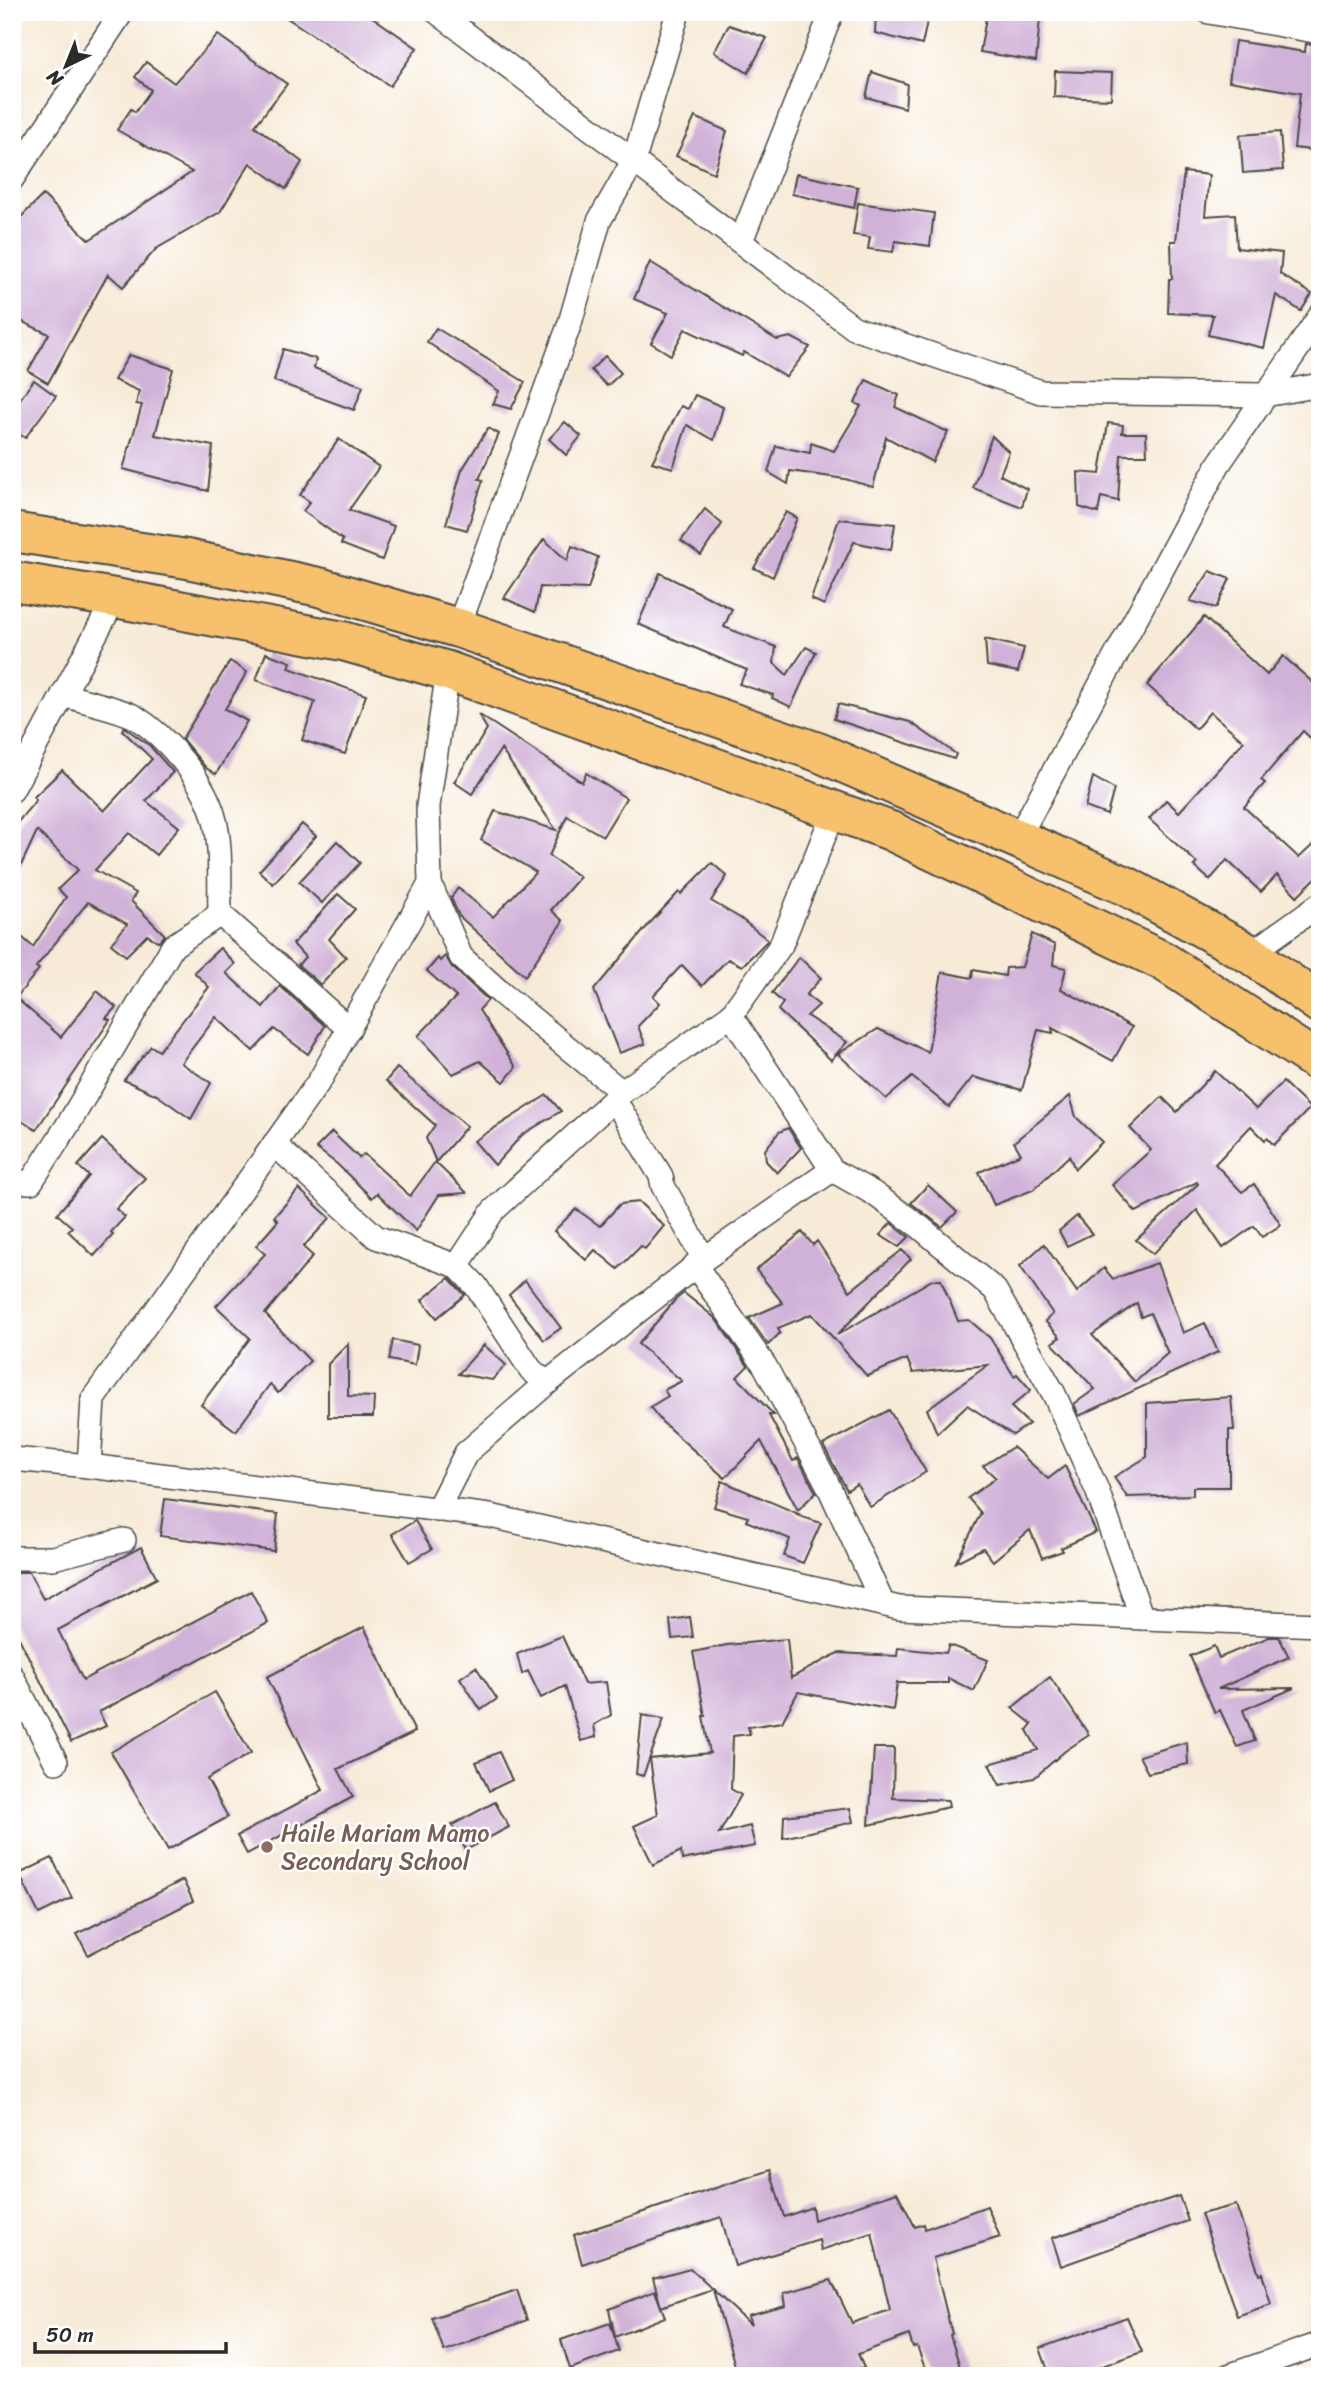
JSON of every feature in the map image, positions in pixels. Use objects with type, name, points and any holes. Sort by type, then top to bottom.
[{"type":"highway","points":[[12,531],[187,559],[319,587],[458,628],[818,752],[1126,886],[1250,954],[1320,1004]]},
{"type":"highway","points":[[12,582],[115,598],[343,641],[448,671],[891,831],[1163,961],[1320,1063]]},
{"type":"street","points":[[12,179],[121,12]]},
{"type":"street","points":[[437,12],[854,328],[1041,392],[1265,395],[1320,384]]},
{"type":"street","points":[[458,628],[570,323],[599,221],[634,160],[678,12]]},
{"type":"street","points":[[741,241],[832,12]]},
{"type":"street","points":[[1209,12],[1320,32]]},
{"type":"street","points":[[1017,838],[1213,473],[1320,316]]},
{"type":"street","points":[[12,790],[115,598]]},
{"type":"street","points":[[448,671],[428,806],[430,884],[461,957],[618,1096],[662,1176],[663,1186],[699,1262],[765,1366],[827,1483],[883,1604]]},
{"type":"street","points":[[63,695],[134,716],[171,748],[200,785],[214,818],[220,914],[349,1029]]},
{"type":"street","points":[[457,1266],[493,1211],[618,1096],[731,1015],[781,945],[834,811]]},
{"type":"street","points":[[89,1466],[93,1399],[320,1080],[430,884]]},
{"type":"street","points":[[1250,954],[1320,904]]},
{"type":"street","points":[[12,1182],[31,1182],[89,1091],[173,946],[220,914]]},
{"type":"street","points":[[731,1015],[832,1170],[873,1193],[920,1227],[995,1290],[1054,1394],[1097,1490],[1142,1618]]},
{"type":"street","points":[[274,1144],[376,1237],[457,1266],[476,1286],[531,1370],[547,1383]]},
{"type":"street","points":[[437,1510],[466,1453],[547,1383],[699,1262],[832,1170]]},
{"type":"street","points":[[12,1459],[89,1466],[490,1516],[899,1608],[1320,1625]]},
{"type":"street","points":[[12,1558],[53,1558],[124,1540]]},
{"type":"street","points":[[12,1676],[56,1762]]},
{"type":"street","points":[[1228,2376],[1320,2344]]},
{"type":"building","points":[[278,12],[365,12],[417,48],[390,86]]},
{"type":"building","points":[[876,12],[929,12],[922,45],[875,33]]},
{"type":"building","points":[[987,12],[1040,18],[1036,61],[980,52]]},
{"type":"building","points":[[729,25],[767,38],[748,73],[714,52]]},
{"type":"building","points":[[218,35],[287,84],[255,126],[302,162],[286,189],[250,163],[220,212],[156,249],[123,287],[108,274],[48,383],[28,371],[49,334],[12,317],[12,226],[43,195],[89,240],[192,172],[117,130],[131,109],[135,112],[151,90],[135,77],[146,62],[174,83]]},
{"type":"building","points":[[1235,41],[1305,52],[1306,44],[1320,46],[1320,151],[1294,148],[1300,93],[1229,81]]},
{"type":"building","points":[[1055,71],[1112,73],[1111,99],[1054,97]]},
{"type":"building","points":[[872,72],[907,84],[905,108],[866,97]]},
{"type":"building","points":[[695,117],[727,131],[714,173],[676,156]]},
{"type":"building","points":[[1280,132],[1283,170],[1243,173],[1240,135]]},
{"type":"building","points":[[1184,172],[1209,175],[1205,216],[1235,214],[1237,248],[1282,253],[1280,274],[1312,294],[1301,311],[1276,295],[1264,348],[1208,335],[1213,315],[1168,313],[1169,279],[1172,279],[1171,241],[1176,241]]},
{"type":"building","points":[[796,174],[858,187],[854,208],[792,194]]},
{"type":"building","points":[[858,203],[934,213],[930,246],[895,241],[893,252],[868,249],[870,237],[853,235]]},
{"type":"building","points":[[650,262],[777,340],[791,337],[810,347],[786,377],[744,352],[742,356],[685,329],[671,355],[651,343],[668,313],[634,299]]},
{"type":"building","points":[[436,328],[525,382],[511,409],[493,404],[499,391],[427,342]]},
{"type":"building","points":[[283,349],[316,359],[314,368],[363,386],[354,410],[274,381]]},
{"type":"building","points":[[129,355],[173,369],[155,435],[213,446],[208,491],[123,469],[142,405],[136,404],[139,391],[114,380]]},
{"type":"building","points":[[605,356],[621,373],[607,386],[591,370]]},
{"type":"building","points":[[34,380],[56,396],[25,438],[12,429],[12,410]]},
{"type":"building","points":[[866,380],[899,395],[895,407],[948,432],[932,462],[886,437],[873,487],[845,479],[790,471],[788,484],[768,472],[776,446],[810,453],[811,443],[834,451],[861,406],[855,403]]},
{"type":"building","points":[[695,395],[723,407],[714,440],[687,425],[673,468],[652,462],[681,406],[688,409]]},
{"type":"building","points":[[565,422],[581,436],[566,455],[549,439]]},
{"type":"building","points":[[1108,423],[1123,425],[1122,433],[1146,433],[1147,455],[1121,455],[1118,501],[1101,497],[1098,513],[1079,507],[1078,472],[1100,474]]},
{"type":"building","points":[[488,428],[499,434],[479,479],[483,480],[467,530],[446,524],[462,470]]},
{"type":"building","points":[[992,436],[1009,452],[1000,475],[1027,489],[1022,507],[973,488]]},
{"type":"building","points":[[339,439],[379,467],[349,510],[394,526],[382,560],[341,544],[343,540],[303,511],[310,502],[300,495]]},
{"type":"building","points":[[705,509],[722,524],[701,555],[681,541]]},
{"type":"building","points":[[786,512],[797,518],[773,577],[754,568]]},
{"type":"building","points":[[839,519],[895,524],[891,550],[854,542],[824,605],[811,599]]},
{"type":"building","points":[[544,539],[567,561],[572,546],[598,557],[588,589],[540,587],[535,612],[504,598]]},
{"type":"building","points":[[1210,571],[1230,579],[1216,608],[1190,601]]},
{"type":"building","points":[[660,573],[732,609],[724,627],[776,647],[774,663],[787,675],[806,647],[816,652],[791,707],[772,698],[773,695],[739,684],[747,670],[638,624]]},
{"type":"building","points":[[1204,617],[1267,675],[1283,656],[1320,689],[1320,747],[1303,731],[1261,780],[1265,783],[1244,807],[1299,858],[1320,838],[1320,874],[1297,896],[1277,875],[1261,892],[1227,860],[1210,880],[1194,866],[1197,863],[1149,819],[1166,800],[1179,812],[1244,741],[1210,712],[1196,729],[1147,685]]},
{"type":"building","points":[[985,639],[1024,648],[1018,672],[987,666]]},
{"type":"building","points":[[266,653],[291,662],[289,668],[366,695],[345,754],[302,740],[315,702],[256,680]]},
{"type":"building","points":[[230,661],[247,672],[225,709],[247,721],[216,774],[206,768],[182,739]]},
{"type":"building","points":[[838,704],[910,722],[956,754],[954,759],[834,719]]},
{"type":"building","points":[[478,714],[582,782],[586,773],[626,798],[603,836],[567,816],[549,856],[580,877],[551,910],[563,921],[525,976],[459,916],[451,898],[458,888],[493,917],[536,872],[481,840],[495,811],[556,830],[501,749],[472,794],[454,782],[487,729]]},
{"type":"building","points":[[124,727],[150,746],[173,772],[146,801],[179,827],[156,855],[129,833],[95,870],[136,893],[131,901],[165,935],[159,942],[147,935],[126,956],[111,944],[127,924],[88,902],[36,967],[39,969],[16,998],[61,1037],[97,991],[116,1007],[106,1018],[110,1020],[36,1130],[12,1115],[12,928],[33,947],[66,897],[58,889],[78,870],[37,831],[12,885],[12,829],[36,800],[34,797],[62,770],[104,811],[152,759],[122,730]]},
{"type":"building","points":[[1093,777],[1114,789],[1107,815],[1085,807]]},
{"type":"building","points":[[302,824],[316,836],[273,884],[259,871]]},
{"type":"building","points":[[337,841],[360,863],[322,903],[299,882]]},
{"type":"building","points":[[712,863],[727,876],[711,901],[740,918],[768,940],[742,966],[728,959],[702,986],[682,965],[653,996],[660,1003],[638,1026],[645,1044],[619,1053],[594,990],[650,923],[679,892],[681,894]]},
{"type":"building","points":[[338,894],[355,909],[329,939],[346,957],[321,985],[298,965],[305,957],[293,944]]},
{"type":"building","points":[[1032,934],[1055,945],[1053,965],[1066,968],[1061,989],[1132,1027],[1113,1061],[1052,1028],[1053,1033],[1038,1030],[1022,1090],[973,1077],[949,1107],[912,1077],[886,1099],[838,1054],[878,1029],[928,1052],[942,972],[972,978],[973,970],[1005,976],[1006,968],[1022,967]]},
{"type":"building","points":[[220,948],[235,964],[226,973],[263,1007],[280,986],[325,1026],[308,1054],[274,1029],[253,1051],[216,1017],[181,1063],[211,1083],[191,1119],[157,1095],[124,1080],[151,1046],[159,1051],[209,987],[194,972]]},
{"type":"building","points":[[445,956],[452,967],[488,1000],[479,1010],[516,1067],[504,1082],[480,1061],[453,1074],[418,1036],[456,997],[427,971],[438,958],[440,961]]},
{"type":"building","points":[[799,957],[821,978],[806,995],[819,1005],[807,1016],[847,1042],[831,1060],[778,1010],[783,1003],[772,993]]},
{"type":"building","points":[[397,1068],[467,1126],[436,1162],[426,1138],[435,1125],[386,1081]]},
{"type":"building","points":[[1215,1071],[1256,1109],[1283,1082],[1310,1108],[1274,1145],[1251,1126],[1215,1164],[1242,1192],[1254,1184],[1281,1225],[1262,1237],[1254,1226],[1223,1248],[1197,1210],[1153,1254],[1136,1240],[1198,1184],[1197,1182],[1136,1212],[1112,1185],[1151,1150],[1130,1128],[1162,1097],[1177,1112]]},
{"type":"building","points":[[547,1095],[561,1111],[522,1135],[495,1165],[474,1141]]},
{"type":"building","points":[[1070,1096],[1076,1117],[1102,1142],[1075,1169],[1069,1156],[1033,1190],[994,1205],[979,1172],[1021,1154],[1014,1142]]},
{"type":"building","points":[[788,1128],[801,1148],[777,1173],[766,1161],[765,1150],[779,1132]]},
{"type":"building","points":[[332,1132],[359,1158],[364,1154],[410,1196],[435,1162],[467,1193],[439,1195],[416,1231],[377,1193],[372,1198],[316,1148]]},
{"type":"building","points":[[102,1139],[145,1178],[116,1209],[125,1217],[94,1256],[68,1231],[72,1227],[57,1214],[89,1176],[78,1166]]},
{"type":"building","points":[[928,1185],[957,1212],[942,1227],[911,1203]]},
{"type":"building","points":[[299,1189],[330,1218],[303,1247],[313,1256],[265,1314],[310,1361],[278,1393],[270,1384],[236,1431],[201,1405],[250,1338],[216,1306],[265,1254],[256,1246],[278,1221],[274,1217]]},
{"type":"building","points":[[639,1202],[664,1226],[645,1249],[641,1246],[618,1269],[595,1250],[586,1260],[554,1231],[576,1209],[600,1226],[620,1204]]},
{"type":"building","points":[[1077,1216],[1092,1234],[1067,1246],[1059,1231]]},
{"type":"building","points":[[891,1223],[909,1237],[899,1247],[880,1235]]},
{"type":"building","points":[[802,1232],[813,1245],[817,1241],[850,1291],[902,1250],[911,1259],[837,1335],[932,1280],[941,1280],[958,1321],[969,1320],[990,1338],[1014,1376],[1017,1374],[1031,1390],[1011,1407],[1029,1424],[1013,1435],[967,1405],[937,1433],[927,1409],[988,1365],[913,1373],[907,1359],[867,1376],[812,1314],[778,1328],[780,1333],[768,1345],[749,1318],[783,1303],[756,1270]]},
{"type":"building","points":[[1044,1244],[1077,1292],[1104,1268],[1113,1279],[1157,1263],[1183,1333],[1205,1323],[1218,1352],[1079,1416],[1074,1404],[1095,1389],[1052,1343],[1060,1337],[1045,1321],[1053,1314],[1020,1266]],"holes":[[[1137,1303],[1141,1317],[1150,1313],[1168,1353],[1135,1382],[1092,1335]]]},
{"type":"building","points":[[449,1278],[465,1295],[437,1318],[422,1300]]},
{"type":"building","points":[[525,1280],[561,1328],[544,1340],[509,1295]]},
{"type":"building","points":[[684,1293],[715,1318],[748,1366],[737,1377],[774,1415],[769,1415],[793,1461],[798,1458],[816,1492],[798,1510],[761,1441],[725,1478],[662,1422],[650,1407],[668,1396],[664,1390],[682,1381],[638,1344]]},
{"type":"building","points":[[393,1340],[418,1345],[415,1365],[389,1360]]},
{"type":"building","points":[[348,1344],[348,1396],[374,1397],[373,1417],[328,1417],[328,1364]]},
{"type":"building","points":[[484,1345],[506,1365],[492,1380],[458,1374]]},
{"type":"building","points":[[1231,1397],[1234,1430],[1229,1430],[1229,1487],[1193,1487],[1193,1495],[1127,1497],[1114,1477],[1147,1457],[1147,1403]]},
{"type":"building","points":[[889,1410],[926,1472],[870,1507],[857,1484],[847,1490],[823,1445]]},
{"type":"building","points":[[1013,1447],[1048,1479],[1065,1466],[1096,1532],[1061,1548],[1063,1551],[1042,1558],[1030,1530],[993,1561],[983,1548],[956,1562],[981,1513],[968,1498],[996,1478],[983,1466]]},
{"type":"building","points":[[722,1481],[821,1523],[803,1563],[784,1556],[790,1539],[746,1521],[748,1517],[714,1507]]},
{"type":"building","points":[[165,1499],[278,1514],[274,1551],[160,1536]]},
{"type":"building","points":[[415,1521],[432,1549],[409,1562],[392,1534]]},
{"type":"building","points":[[141,1547],[157,1578],[58,1630],[83,1680],[251,1591],[268,1623],[99,1712],[106,1726],[71,1742],[12,1624],[12,1576],[29,1572],[43,1599]]},
{"type":"building","points":[[690,1617],[693,1637],[672,1639],[670,1620]]},
{"type":"building","points":[[364,1627],[415,1732],[338,1769],[353,1797],[247,1854],[237,1836],[323,1790],[267,1677]]},
{"type":"building","points":[[562,1636],[584,1684],[606,1682],[611,1715],[594,1725],[596,1737],[581,1741],[565,1686],[541,1698],[528,1671],[522,1674],[517,1654]]},
{"type":"building","points":[[1269,1637],[1279,1637],[1289,1657],[1218,1689],[1294,1688],[1243,1710],[1255,1741],[1237,1747],[1220,1710],[1215,1713],[1190,1656],[1214,1646],[1219,1658]]},
{"type":"building","points":[[787,1639],[791,1678],[838,1653],[897,1656],[898,1648],[946,1653],[949,1645],[988,1660],[974,1691],[948,1678],[948,1683],[897,1683],[893,1710],[798,1692],[782,1722],[748,1727],[750,1734],[733,1736],[731,1789],[741,1795],[719,1834],[750,1826],[755,1846],[682,1860],[681,1851],[653,1865],[634,1826],[658,1815],[650,1759],[710,1753],[693,1652],[727,1645]]},
{"type":"building","points":[[476,1667],[497,1699],[481,1710],[460,1678]]},
{"type":"building","points":[[1050,1677],[1089,1735],[1065,1751],[1034,1778],[1000,1785],[989,1764],[1038,1750],[1027,1730],[1032,1724],[1012,1708]]},
{"type":"building","points":[[215,1692],[251,1753],[207,1779],[228,1817],[168,1850],[111,1752]]},
{"type":"building","points":[[642,1715],[664,1719],[643,1776],[636,1774]]},
{"type":"building","points":[[1187,1742],[1188,1764],[1148,1773],[1139,1756]]},
{"type":"building","points":[[874,1748],[894,1748],[893,1798],[948,1800],[949,1807],[869,1825]]},
{"type":"building","points":[[499,1752],[512,1780],[489,1791],[476,1762]]},
{"type":"building","points":[[495,1802],[509,1827],[466,1850],[452,1825]]},
{"type":"building","points":[[850,1808],[853,1822],[783,1838],[784,1816]]},
{"type":"building","points":[[52,1858],[72,1898],[39,1914],[19,1874]]},
{"type":"building","points":[[183,1880],[193,1901],[88,1955],[77,1934]]},
{"type":"building","points":[[770,2170],[784,2217],[812,2207],[814,2220],[897,2192],[915,2227],[924,2224],[925,2229],[987,2206],[1000,2237],[933,2258],[952,2334],[950,2335],[963,2376],[928,2376],[917,2347],[913,2348],[909,2335],[858,2354],[864,2368],[839,2376],[738,2376],[713,2290],[751,2325],[748,2316],[786,2306],[784,2293],[831,2280],[852,2323],[890,2310],[872,2233],[821,2250],[819,2240],[735,2266],[721,2217],[582,2264],[574,2235]]},
{"type":"building","points":[[1179,2196],[1188,2221],[1061,2266],[1052,2238]]},
{"type":"building","points":[[1236,2205],[1271,2304],[1237,2316],[1201,2214]]},
{"type":"building","points":[[690,2268],[712,2289],[661,2307],[653,2278]]},
{"type":"building","points":[[517,2290],[527,2320],[444,2351],[432,2318]]},
{"type":"building","points":[[655,2291],[665,2317],[615,2337],[609,2309]]},
{"type":"building","points":[[1127,2317],[1142,2352],[1074,2376],[1050,2376],[1040,2348]]},
{"type":"building","points":[[610,2323],[619,2351],[570,2369],[561,2340]]},
{"type":"place","name":"Haile Mariam Mamo Secondary School","points":[[267,1847]]}]
